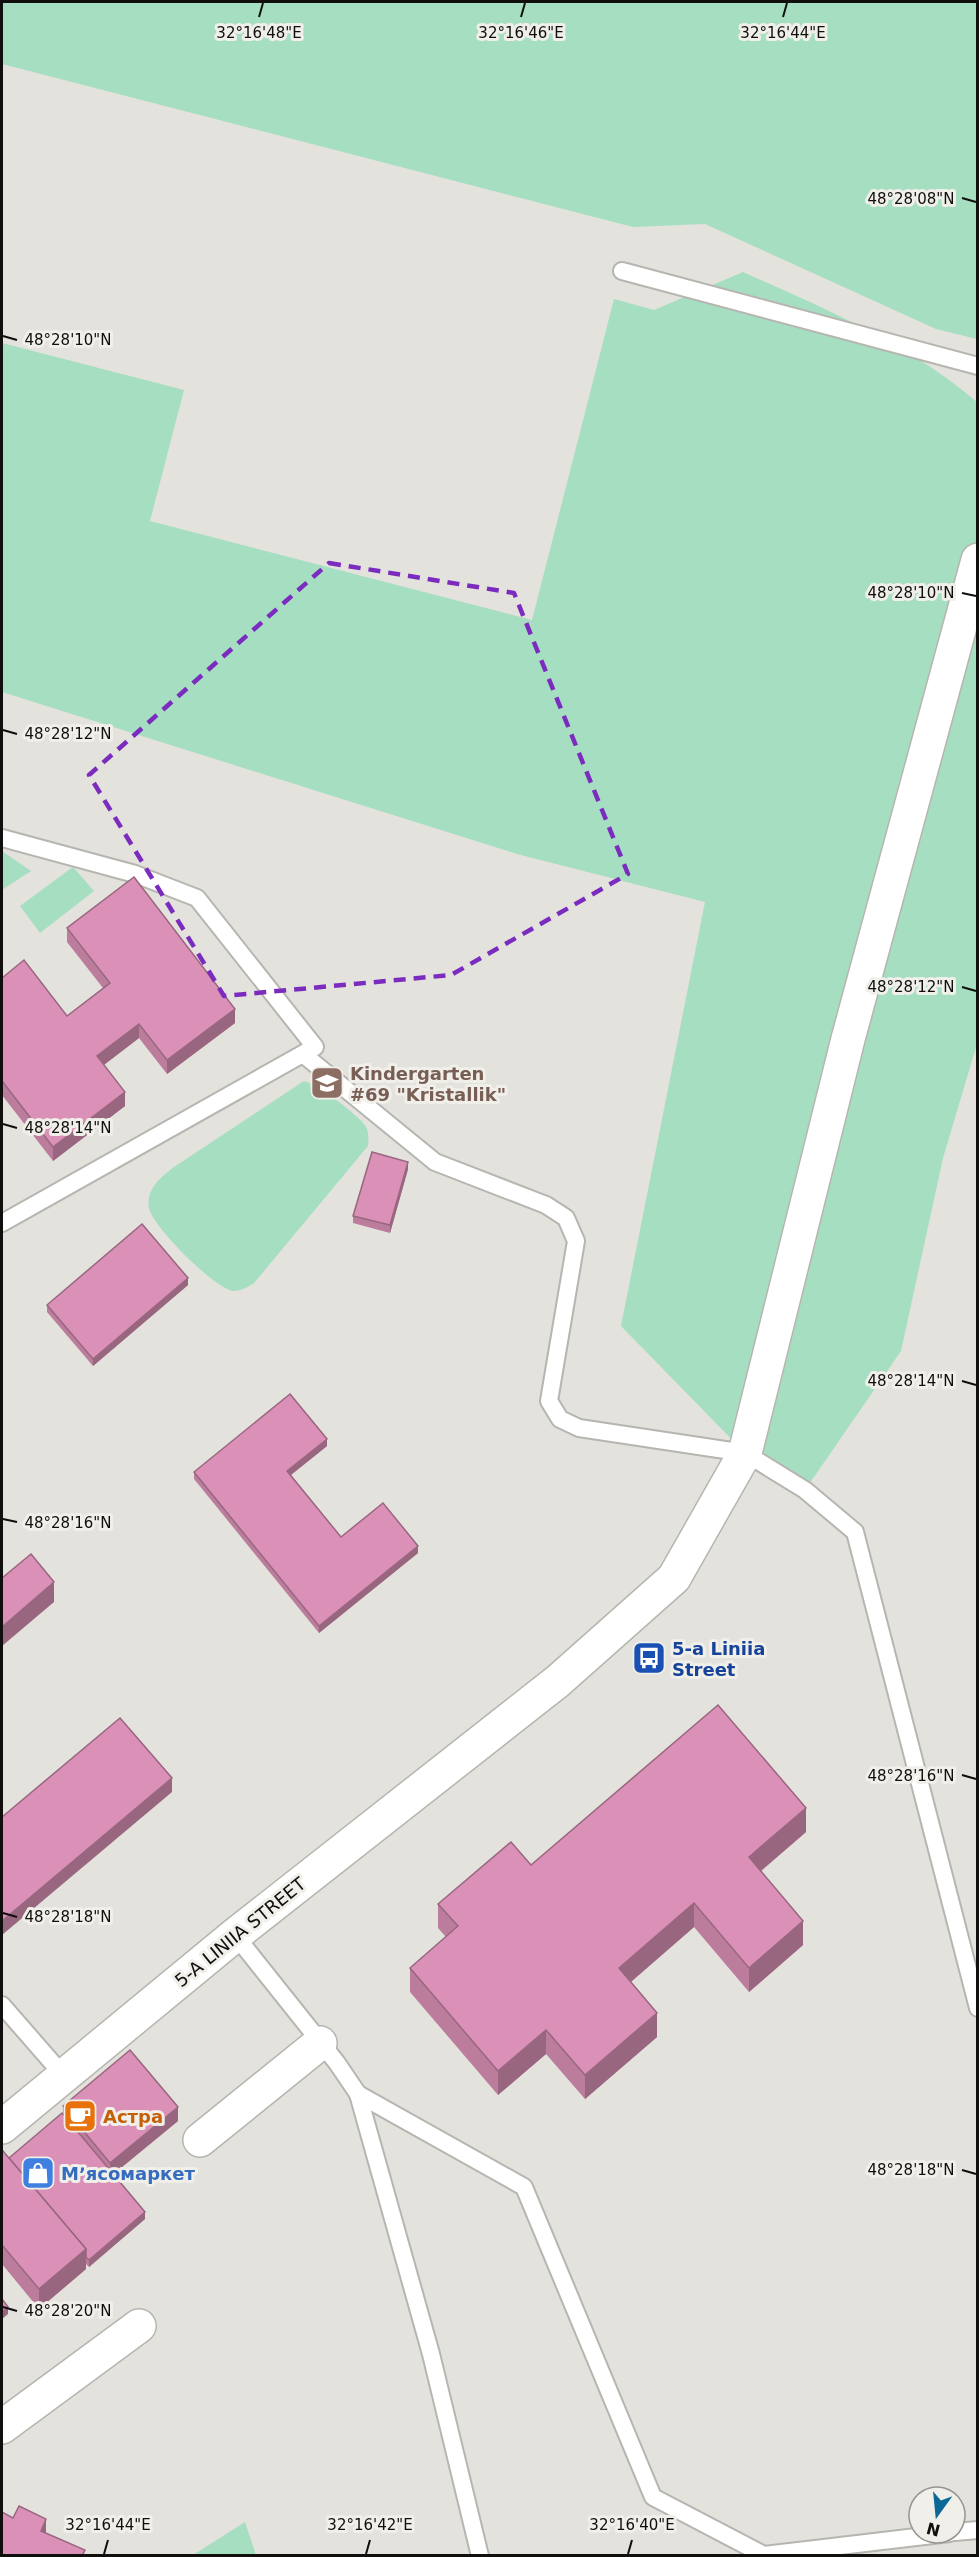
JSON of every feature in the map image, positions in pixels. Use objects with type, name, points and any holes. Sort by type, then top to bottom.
[{"type":"street","name":"5-A LINIIA STREET","points":[[2,2127],[235,1935],[558,1682],[674,1578],[745,1453],[848,1040],[978,560]]},
{"type":"street","points":[[200,2140],[320,2043]]},
{"type":"street","points":[[2,2427],[139,2326]]},
{"type":"lane","points":[[622,271],[978,366]]},
{"type":"lane","points":[[2,838],[135,874],[197,898],[315,1047],[2,1223]]},
{"type":"lane","points":[[304,1055],[435,1162],[546,1205],[566,1218],[576,1241],[549,1401],[560,1419],[579,1428],[745,1453],[805,1490],[855,1532],[978,2008]]},
{"type":"lane","points":[[235,1935],[358,2094],[431,2354],[480,2556]]},
{"type":"lane","points":[[2,2005],[63,2075]]},
{"type":"lane","points":[[358,2094],[524,2187],[653,2497],[764,2555],[907,2538]]},
{"type":"highlighted area","points":[[329,563],[514,593],[628,874],[451,975],[224,996],[89,775]]},
{"type":"green space","points":[[2,2],[977,2],[977,339],[936,329],[705,224],[633,227],[2,64]]},
{"type":"green space","points":[[743,272],[835,314],[894,345],[923,362],[977,402],[977,1044],[943,1158],[901,1351],[805,1490],[745,1453],[621,1326],[705,902],[517,854],[2,692],[2,343],[184,390],[150,521],[532,620],[614,299],[654,310]]},
{"type":"green space","points":[[2,851],[31,871],[2,890]]},
{"type":"green space","points":[[73,867],[94,891],[40,933],[20,906]]},
{"type":"green space","points":[[304,1081],[344,1105],[365,1125],[368,1146],[254,1283],[242,1290],[233,1291],[224,1288],[199,1269],[172,1242],[153,1217],[149,1208],[150,1195],[159,1180],[174,1167]]},
{"type":"green space","points":[[245,2522],[256,2555],[193,2555]]},
{"type":"building","points":[[134,877],[235,1009],[167,1060],[139,1024],[97,1056],[125,1092],[53,1147],[2,1081],[2,978],[24,960],[67,1016],[110,983],[67,928]]},
{"type":"building","points":[[372,1152],[408,1162],[390,1225],[353,1216]]},
{"type":"building","points":[[142,1224],[188,1278],[93,1359],[47,1305]]},
{"type":"building","points":[[290,1394],[327,1439],[287,1471],[341,1537],[383,1503],[418,1546],[319,1626],[194,1472]]},
{"type":"building","points":[[31,1554],[54,1582],[2,1627],[2,1578]]},
{"type":"building","points":[[718,1705],[806,1808],[749,1857],[803,1921],[749,1968],[694,1903],[619,1968],[657,2013],[585,2075],[546,2030],[498,2071],[410,1968],[458,1926],[438,1904],[511,1842],[531,1865]]},
{"type":"building","points":[[120,1718],[172,1778],[2,1921],[2,1817]]},
{"type":"building","points":[[130,2050],[178,2107],[110,2163],[63,2106]]},
{"type":"building","points":[[62,2113],[145,2212],[89,2260],[86,2257],[86,2249],[9,2158]]},
{"type":"building","points":[[3,2151],[86,2249],[39,2289],[2,2245]]},
{"type":"building","points":[[2,2299],[8,2307],[2,2312]]},
{"type":"building","points":[[19,2506],[46,2519],[41,2531],[85,2550],[82,2556],[2,2556],[2,2512],[13,2518]]},
{"type":"place","name":"Kindergarten #69 \"Kristallik\"","points":[[327,1083]]},
{"type":"place","name":"5-a Liniia Street","points":[[649,1658]]},
{"type":"place","name":"Астра","points":[[80,2116]]},
{"type":"place","name":"Мʼясомаркет","points":[[38,2173]]}]
